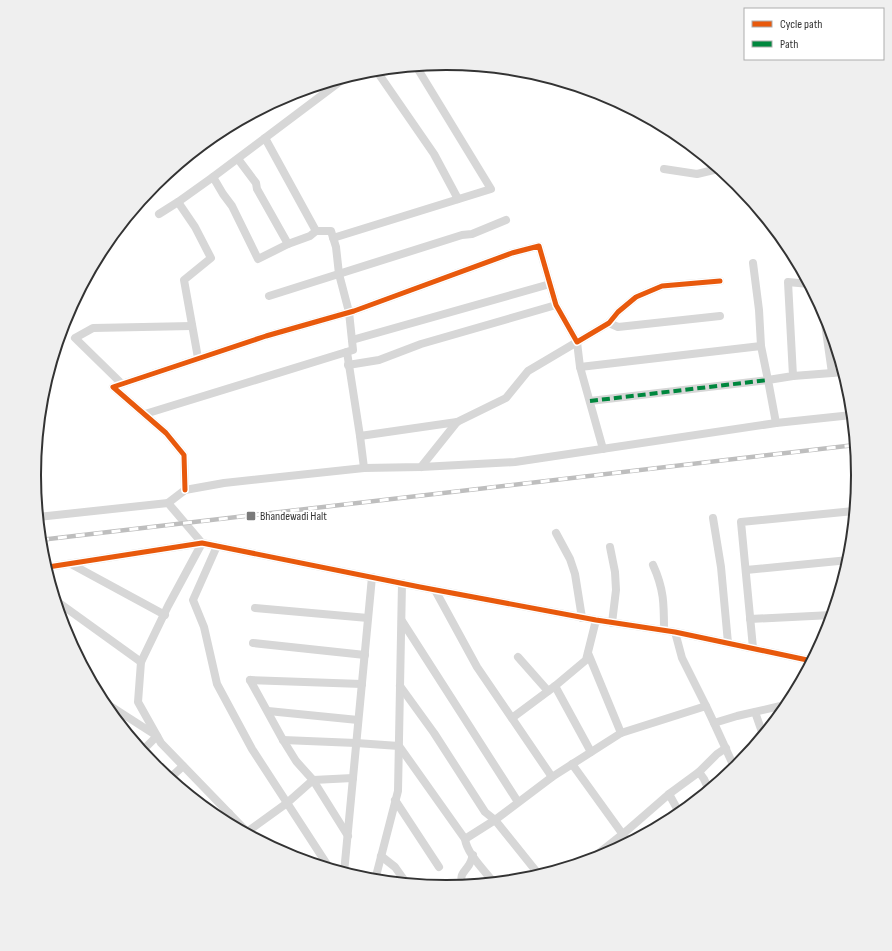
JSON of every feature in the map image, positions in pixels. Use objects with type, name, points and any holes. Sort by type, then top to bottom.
[{"type":"street","points":[[333,238],[491,189],[419,71]]},
{"type":"street","points":[[380,76],[434,154],[458,199]]},
{"type":"street","points":[[159,214],[238,159],[334,86]]},
{"type":"street","points":[[265,138],[316,231]]},
{"type":"street","points":[[238,159],[256,183],[257,189],[288,244]]},
{"type":"street","points":[[664,169],[697,174],[712,170]]},
{"type":"street","points":[[145,414],[353,350],[349,312],[340,274],[336,247],[331,231],[316,231],[310,236],[288,244],[258,259],[232,206],[213,177]]},
{"type":"street","points":[[178,202],[195,227],[211,258],[184,280],[198,358]]},
{"type":"street","points":[[269,296],[462,235],[472,234],[506,220]]},
{"type":"street","points":[[185,490],[184,455],[166,433],[113,387],[266,336],[349,312],[512,253],[539,246],[556,305],[577,342],[580,367],[603,449]]},
{"type":"street","points":[[753,263],[759,310],[761,346],[776,424]]},
{"type":"street","points":[[360,436],[457,422],[506,398],[528,371],[609,323],[618,312],[636,297],[662,286],[720,281]]},
{"type":"street","points":[[792,376],[788,282],[802,283]]},
{"type":"street","points":[[352,340],[550,284]]},
{"type":"street","points":[[348,365],[378,360],[421,344],[556,305]]},
{"type":"street","points":[[609,323],[618,327],[720,316]]},
{"type":"street","points":[[122,384],[75,338],[93,328],[192,326]]},
{"type":"street","points":[[826,336],[832,373]]},
{"type":"street","points":[[580,367],[761,346]]},
{"type":"street","points":[[347,352],[364,468]]},
{"type":"street","points":[[590,401],[792,376],[837,373]]},
{"type":"street","points":[[43,516],[168,503],[185,490],[224,483],[364,468],[421,467],[515,462],[776,424],[847,416]]},
{"type":"street","points":[[421,467],[457,422]]},
{"type":"street","points":[[168,503],[202,543]]},
{"type":"street","points":[[753,648],[741,522],[849,511]]},
{"type":"street","points":[[713,518],[723,588],[728,643]]},
{"type":"street","points":[[556,533],[570,559],[575,574],[582,618]]},
{"type":"street","points":[[202,543],[168,606],[165,615],[141,662],[138,702],[161,742],[240,824]]},
{"type":"street","points":[[52,567],[202,543],[582,618],[675,632],[807,660]]},
{"type":"street","points":[[217,546],[193,600],[204,627],[217,684],[252,749],[325,862]]},
{"type":"street","points":[[610,547],[615,572],[616,590],[612,623]]},
{"type":"street","points":[[746,570],[842,561]]},
{"type":"street","points":[[71,564],[165,615]]},
{"type":"street","points":[[653,565],[662,588],[664,601],[664,630]]},
{"type":"street","points":[[345,868],[372,577]]},
{"type":"street","points":[[376,874],[398,791],[402,583]]},
{"type":"street","points":[[435,590],[478,667],[552,777]]},
{"type":"street","points":[[62,605],[141,662]]},
{"type":"street","points":[[255,608],[368,618]]},
{"type":"street","points":[[750,619],[826,615]]},
{"type":"street","points":[[401,620],[518,802]]},
{"type":"street","points":[[512,718],[555,686],[586,660],[596,620]]},
{"type":"street","points":[[675,632],[682,658],[732,762]]},
{"type":"street","points":[[253,643],[365,654]]},
{"type":"street","points":[[588,653],[621,733]]},
{"type":"street","points":[[518,657],[548,691]]},
{"type":"street","points":[[348,836],[313,780],[296,761],[250,680],[362,684]]},
{"type":"street","points":[[400,686],[434,733],[485,812],[495,820],[536,871]]},
{"type":"street","points":[[555,686],[591,752]]},
{"type":"street","points":[[465,839],[495,820],[552,777],[621,733],[706,706]]},
{"type":"street","points":[[714,723],[779,706]]},
{"type":"street","points":[[115,709],[157,736]]},
{"type":"street","points":[[268,711],[358,720]]},
{"type":"street","points":[[754,712],[761,730]]},
{"type":"street","points":[[146,747],[157,736]]},
{"type":"street","points":[[283,740],[356,742],[399,746],[465,839],[466,845],[490,878]]},
{"type":"street","points":[[604,849],[726,748]]},
{"type":"street","points":[[572,764],[626,838]]},
{"type":"street","points":[[174,775],[184,766]]},
{"type":"street","points":[[698,772],[707,785]]},
{"type":"street","points":[[253,831],[313,780],[353,778]]},
{"type":"street","points":[[670,794],[677,808]]},
{"type":"street","points":[[395,800],[439,867]]},
{"type":"street","points":[[461,880],[461,874],[469,864],[473,855]]},
{"type":"street","points":[[381,856],[395,867],[403,878]]},
{"type":"railway","points":[[46,539],[850,446]]},
{"type":"marked path","points":[[590,401],[768,380]]},
{"type":"cycle path","points":[[185,490],[184,455],[166,433],[113,387],[266,336],[354,311],[512,253],[539,246],[556,305],[577,342],[609,323],[618,312],[636,297],[662,286],[720,281]]},
{"type":"cycle path","points":[[52,566],[202,543],[420,587],[596,620],[675,632],[806,660]]},
{"type":"place","name":"Bhandewadi Halt","points":[[251,516]]}]
